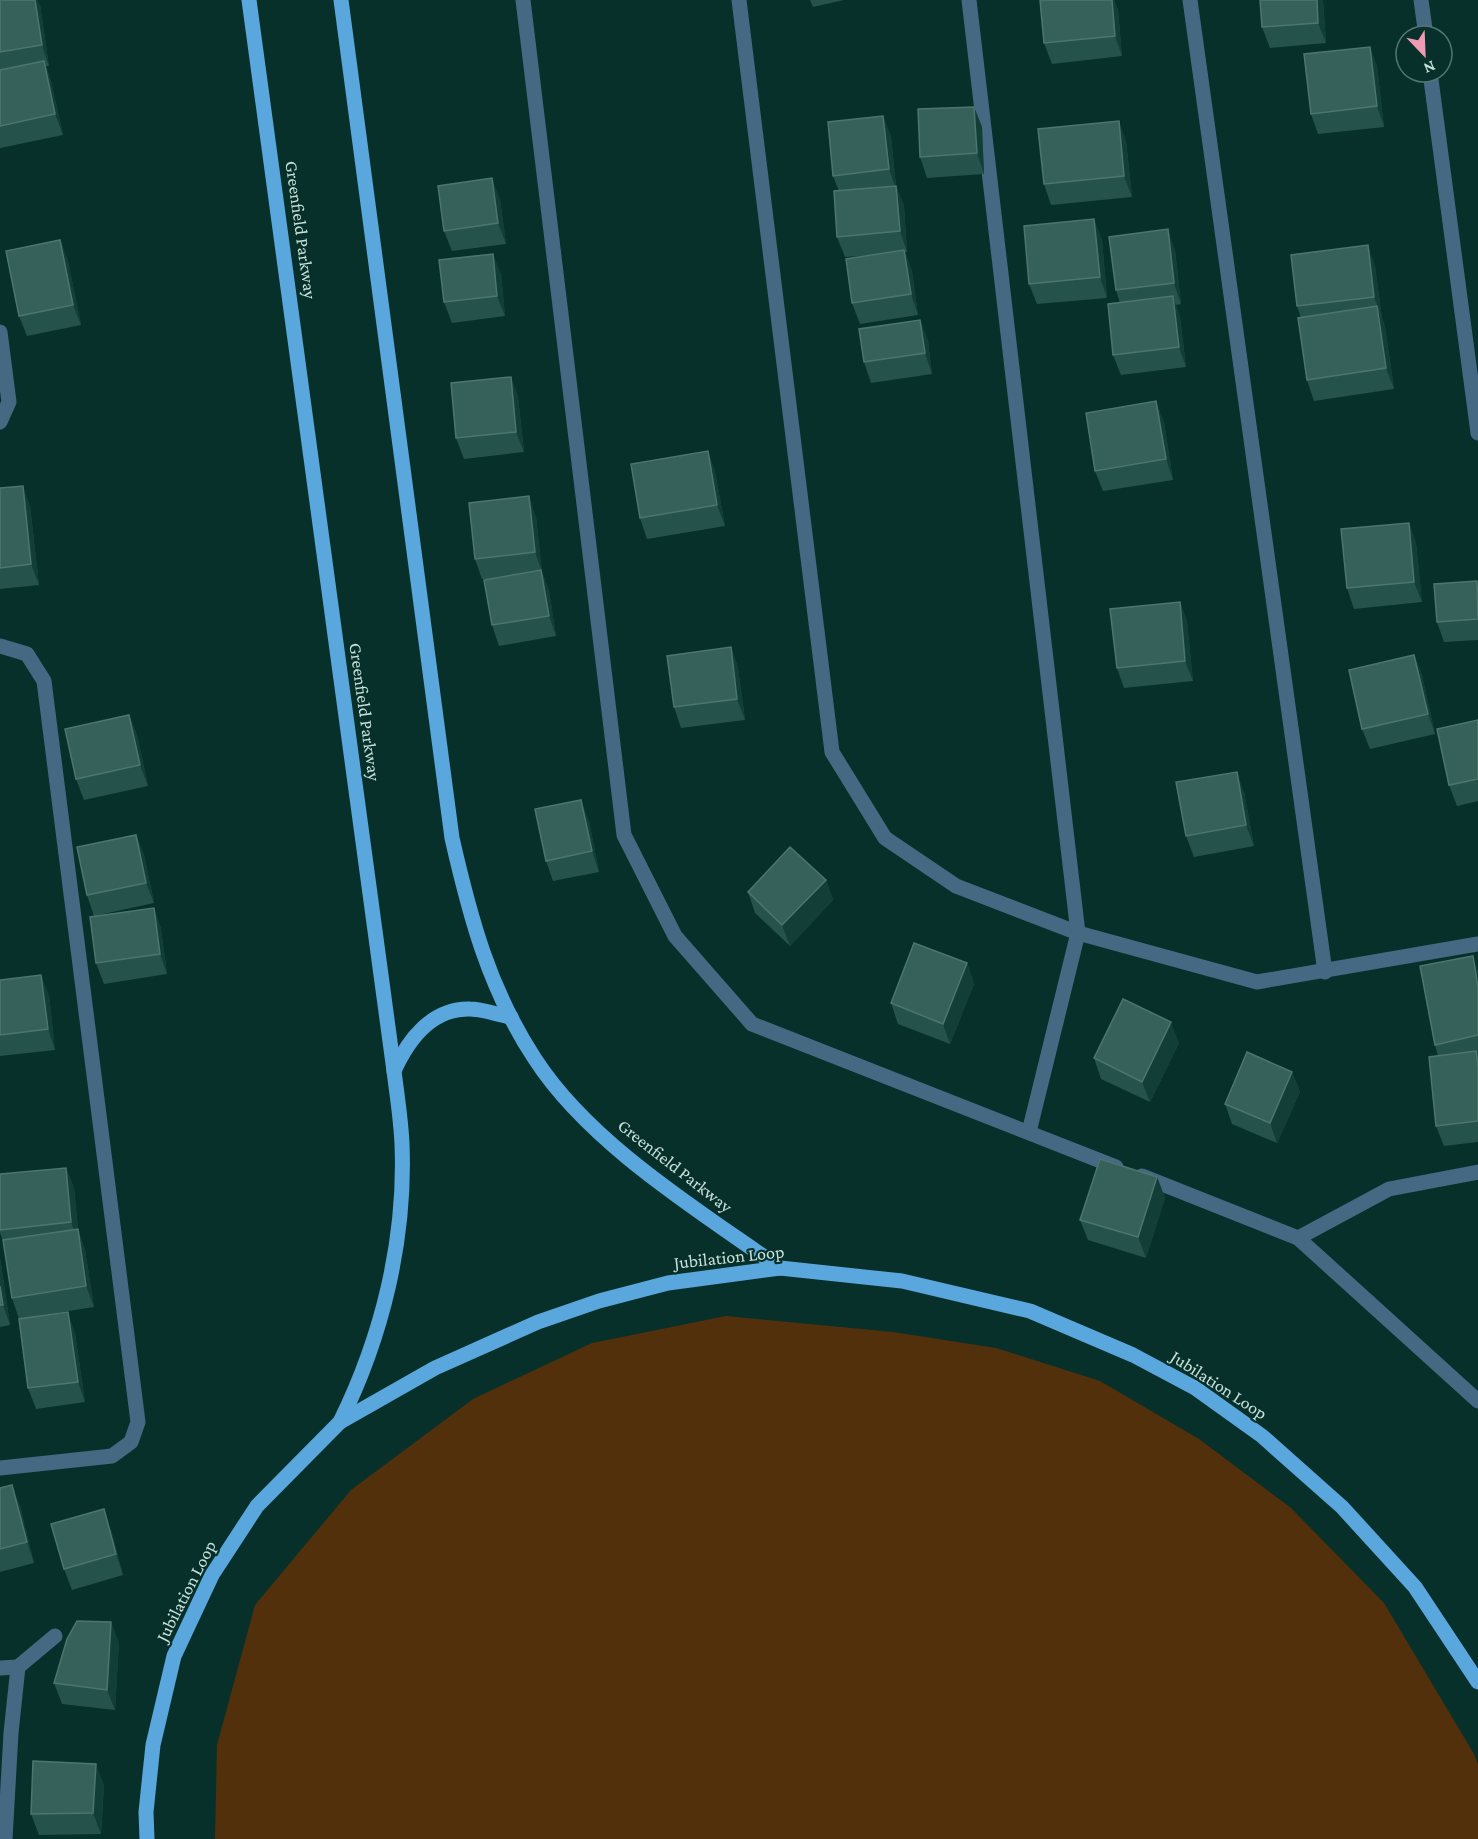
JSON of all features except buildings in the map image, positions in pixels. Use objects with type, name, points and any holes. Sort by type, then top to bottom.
[{"type":"main road","name":"Greenfield Parkway","points":[[249,0],[394,1071],[402,1145],[399,1218],[392,1267],[372,1350],[340,1422]]},
{"type":"main road","name":"Greenfield Parkway","points":[[341,0],[452,838],[472,925],[512,1017],[535,1059],[565,1098],[646,1173],[780,1268]]},
{"type":"main road","points":[[394,1071],[403,1051],[416,1033],[433,1020],[469,1009],[512,1017]]},
{"type":"main road","name":"Jubilation Loop","points":[[147,1839],[146,1812],[153,1745],[159,1712],[178,1646],[212,1575],[257,1506],[340,1422],[435,1368],[538,1322],[599,1301],[669,1283],[780,1268],[902,1281],[1030,1311],[1133,1355],[1195,1388],[1262,1436],[1342,1507],[1415,1587],[1478,1682]]},
{"type":"street","points":[[523,0],[624,835],[675,936],[752,1024],[1298,1238],[1478,1401]]},
{"type":"street","points":[[739,0],[831,752],[885,838],[956,886],[1078,933],[1257,982],[1478,944]]},
{"type":"street","points":[[969,0],[1078,933],[1029,1132]]},
{"type":"street","points":[[1190,0],[1325,972]]},
{"type":"street","points":[[1421,0],[1424,24]]},
{"type":"street","points":[[1432,84],[1478,433]]},
{"type":"street","points":[[0,332],[9,402],[0,422]]},
{"type":"street","points":[[0,646],[27,654],[44,681],[138,1422],[131,1442],[112,1456],[0,1468]]},
{"type":"street","points":[[1298,1238],[1389,1189],[1478,1172]]},
{"type":"street","points":[[0,1668],[18,1667],[55,1636]]},
{"type":"street","points":[[5,1839],[10,1733],[18,1667]]},
{"type":"shaded area","points":[[726,1316],[893,1332],[996,1348],[1100,1381],[1199,1439],[1291,1508],[1384,1603],[1478,1764],[1478,1839],[215,1839],[217,1745],[255,1605],[351,1490],[473,1399],[592,1343]]}]
